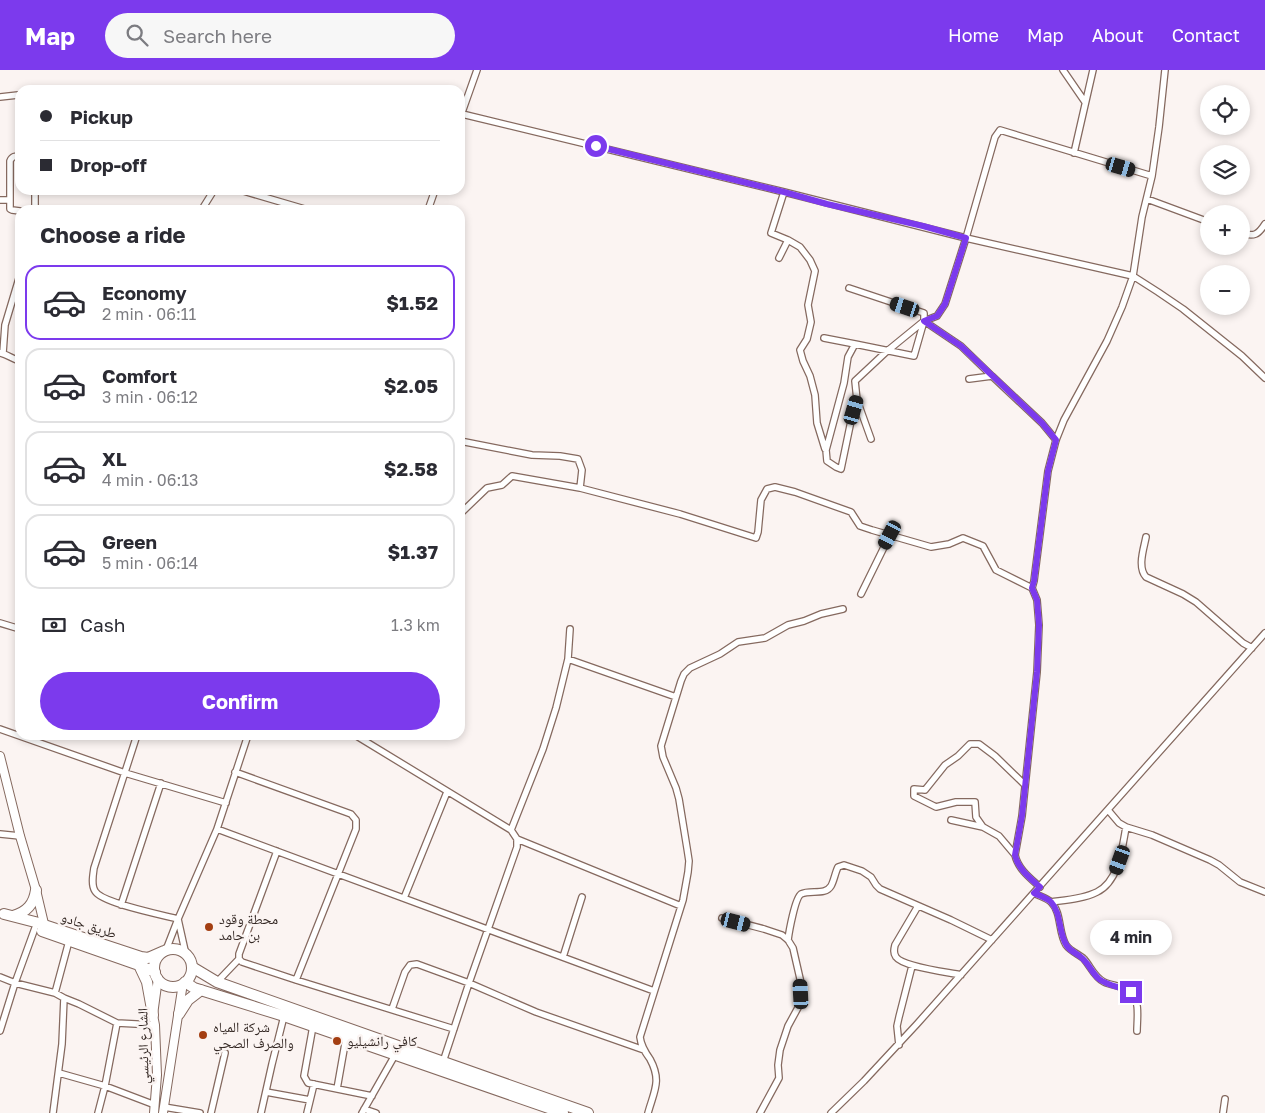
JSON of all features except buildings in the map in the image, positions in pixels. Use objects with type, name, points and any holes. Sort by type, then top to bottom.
[{"type":"highway","points":[[6,914],[20,914],[27,910],[32,904],[36,890]]},
{"type":"highway","name":"طريق جادو","points":[[6,914],[69,941],[139,965],[157,975]]},
{"type":"highway","name":"طريق جادو","points":[[42,928],[141,957],[148,958],[165,951]]},
{"type":"highway","points":[[175,949],[186,955],[192,967],[190,975],[184,983],[174,986],[165,984],[157,975],[155,964],[157,959],[165,951],[175,949]]},
{"type":"highway","points":[[139,965],[147,982],[153,1015]]},
{"type":"highway","points":[[192,967],[217,982],[564,1113]]},
{"type":"highway","points":[[184,983],[194,988],[284,1016],[395,1055],[441,1066],[588,1113]]},
{"type":"highway","points":[[178,1014],[188,1000],[201,990]]},
{"type":"street","points":[[465,104],[477,70]]},
{"type":"street","points":[[1063,70],[1085,102]]},
{"type":"street","points":[[1074,153],[1093,70]]},
{"type":"street","points":[[1040,887],[1016,862],[1015,855],[1022,816],[1038,650],[1037,600],[1032,588],[1048,471],[1056,440],[1064,420],[1107,341],[1133,276],[1137,243],[1152,176],[1165,70]]},
{"type":"street","points":[[0,97],[15,95]]},
{"type":"street","points":[[465,117],[784,192],[966,238],[1133,276],[1183,309],[1242,356],[1265,378]]},
{"type":"street","points":[[872,439],[857,400],[855,381],[886,352],[924,321],[937,316],[945,304],[998,132],[1002,130],[1152,176]]},
{"type":"street","points":[[15,157],[12,158],[10,162],[10,209],[15,210]]},
{"type":"street","points":[[784,192],[771,233],[800,247],[810,260],[815,271],[808,305],[811,322],[807,339],[800,350],[815,395],[817,423],[826,450],[827,461],[836,468],[841,469],[857,400]]},
{"type":"street","points":[[257,195],[291,205]]},
{"type":"street","points":[[0,200],[10,200]]},
{"type":"street","points":[[1147,200],[1200,219]]},
{"type":"street","points":[[1250,234],[1257,234],[1265,224]]},
{"type":"street","points":[[779,258],[788,240]]},
{"type":"street","points":[[824,338],[886,352],[914,356],[924,321],[924,313],[849,288]]},
{"type":"street","points":[[15,300],[3,324],[2,353],[15,360]]},
{"type":"street","points":[[924,321],[961,346],[1042,423],[1056,440]]},
{"type":"street","points":[[826,450],[844,383],[848,357],[855,344]]},
{"type":"street","points":[[969,379],[992,376]]},
{"type":"street","points":[[465,442],[532,454],[578,459],[582,470],[580,488]]},
{"type":"street","points":[[465,509],[487,488],[502,485],[512,476],[580,488],[680,514],[756,538],[761,500],[767,489],[775,487],[851,512],[860,526],[932,547],[949,544],[964,538],[983,546],[996,570],[1032,588]]},
{"type":"street","points":[[860,594],[890,535]]},
{"type":"street","points":[[1146,537],[1141,565],[1142,573],[1146,577],[1196,602],[1243,643],[1252,648]]},
{"type":"street","points":[[648,1113],[657,1078],[654,1066],[640,1043],[640,1037],[681,906],[689,861],[679,799],[663,757],[661,746],[684,674],[690,668],[720,654],[738,642],[765,638],[788,625],[821,614],[843,610]]},
{"type":"street","points":[[0,623],[15,628]]},
{"type":"street","points":[[511,830],[543,749],[556,708],[568,660],[570,629]]},
{"type":"street","points":[[832,1113],[898,1045],[1265,633]]},
{"type":"street","points":[[568,660],[676,698]]},
{"type":"street","points":[[0,729],[15,734]]},
{"type":"street","points":[[31,740],[125,773],[226,803]]},
{"type":"street","points":[[135,740],[94,868],[93,888],[96,894],[121,905],[178,919]]},
{"type":"street","points":[[165,951],[217,829],[246,740]]},
{"type":"street","points":[[363,740],[511,830],[517,839],[517,847],[441,1066]]},
{"type":"street","points":[[983,827],[976,817],[975,802],[956,802],[936,806],[914,796],[914,789],[925,790],[945,765],[970,744],[979,744],[995,756],[1025,785]]},
{"type":"street","points":[[0,756],[36,890],[42,928],[15,983],[0,1031]]},
{"type":"street","points":[[235,772],[351,814],[356,820],[356,829],[296,980]]},
{"type":"street","points":[[121,905],[161,784]]},
{"type":"street","points":[[404,898],[447,792]]},
{"type":"street","points":[[1108,810],[1119,823],[1126,827],[1152,835],[1210,860],[1240,882],[1265,892]]},
{"type":"street","points":[[951,820],[983,827],[999,836],[1015,855]]},
{"type":"street","points":[[1051,902],[1078,898],[1098,892],[1109,881],[1120,860],[1126,827]]},
{"type":"street","points":[[217,829],[654,991]]},
{"type":"street","points":[[0,834],[20,836]]},
{"type":"street","points":[[517,839],[681,906]]},
{"type":"street","points":[[217,982],[238,959],[277,851]]},
{"type":"street","points":[[788,940],[798,897],[803,893],[830,888],[838,867],[848,866],[872,877],[880,889],[992,940]]},
{"type":"street","points":[[1034,893],[1051,902],[1058,916],[1067,945],[1084,960],[1098,978],[1134,994],[1137,1004],[1137,1030]]},
{"type":"street","points":[[563,956],[582,898]]},
{"type":"street","points":[[918,906],[895,945],[895,956],[912,966],[961,975]]},
{"type":"street","points":[[722,918],[782,935],[793,948],[801,983],[800,1004],[782,1042],[778,1082],[760,1113]]},
{"type":"street","points":[[178,919],[186,955]]},
{"type":"street","points":[[55,993],[69,941]]},
{"type":"street","points":[[238,959],[296,980],[454,1029]]},
{"type":"street","points":[[392,1009],[405,972],[410,965],[417,964],[469,983],[536,1012],[644,1050]]},
{"type":"street","points":[[898,1045],[897,1026],[912,966]]},
{"type":"street","name":"الشارع الرئيسي","points":[[155,1109],[157,1075],[153,1015],[157,975]]},
{"type":"street","points":[[0,977],[15,983],[55,993],[117,1023],[155,1025]]},
{"type":"street","name":"الشارع الرئيسي","points":[[164,1110],[184,983]]},
{"type":"street","points":[[53,1113],[62,1044],[64,998]]},
{"type":"street","points":[[262,1113],[284,1016]]},
{"type":"street","points":[[98,1113],[117,1023]]},
{"type":"street","points":[[314,1026],[304,1076],[308,1083],[372,1096]]},
{"type":"street","points":[[337,1089],[346,1038]]},
{"type":"street","points":[[211,1113],[226,1053]]},
{"type":"street","points":[[376,1113],[363,1111],[395,1055]]},
{"type":"street","points":[[58,1073],[105,1086],[155,1109]]},
{"type":"street","points":[[307,1113],[314,1084]]},
{"type":"street","points":[[266,1092],[310,1100]]},
{"type":"street","points":[[1223,1113],[1225,1099]]},
{"type":"street","points":[[164,1110],[200,1113]]},
{"type":"place","name":"محطة وقود بن حامد","points":[[209,927]]},
{"type":"place","name":"شركة المياه والصرف الصحي","points":[[203,1035]]},
{"type":"place","name":"كافي رانشيليو","points":[[337,1041]]},
{"type":"route","points":[[596,146],[966,238],[945,304],[937,316],[924,321],[961,346],[1042,423],[1056,440],[1048,471],[1032,588],[1037,600],[1039,625],[1037,672],[1022,816],[1015,855],[1016,862],[1040,887],[1034,893],[1051,902],[1058,916],[1062,935],[1072,951],[1084,960],[1098,978],[1131,992]]}]
